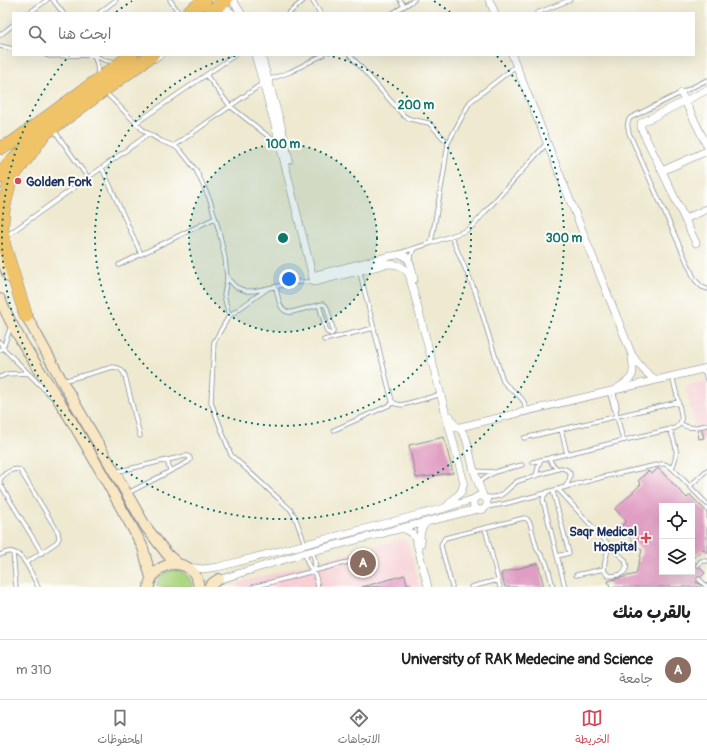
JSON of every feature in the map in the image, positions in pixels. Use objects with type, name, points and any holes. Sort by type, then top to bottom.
[{"type":"highway","points":[[189,12],[205,0]]},
{"type":"highway","points":[[0,177],[7,165],[100,86],[127,58]]},
{"type":"highway","points":[[0,148],[12,143],[25,133],[100,86],[122,79],[151,59]]},
{"type":"highway","points":[[26,316],[4,245],[2,228],[3,212],[9,185],[14,175],[48,131]]},
{"type":"highway","points":[[0,138],[25,133]]},
{"type":"main road","points":[[0,257],[26,316],[146,527],[166,554],[193,572],[199,587]]},
{"type":"main road","points":[[0,299],[12,324],[66,412],[137,536],[143,548],[149,584]]},
{"type":"main road","points":[[149,584],[156,571],[162,567],[170,564],[182,566]]},
{"type":"main road","points":[[210,587],[219,579]]},
{"type":"street","points":[[490,0],[495,12]]},
{"type":"street","points":[[224,5],[238,12]]},
{"type":"street","points":[[255,56],[266,81]]},
{"type":"street","points":[[261,56],[315,279],[359,267],[391,256],[402,255],[406,257],[409,262],[442,394]]},
{"type":"street","points":[[512,56],[632,356],[634,369],[633,375],[628,381],[611,391]]},
{"type":"street","points":[[696,243],[640,128],[641,123],[707,90]]},
{"type":"street","points":[[681,93],[707,146]]},
{"type":"street","points":[[662,171],[707,151]]},
{"type":"street","points":[[685,219],[707,209]]},
{"type":"street","points":[[359,267],[394,264],[405,269],[409,274],[442,394],[454,429],[464,483],[461,492],[445,508]]},
{"type":"street","points":[[632,356],[643,371],[656,380]]},
{"type":"street","points":[[454,429],[706,368]]},
{"type":"street","points":[[204,587],[219,579],[308,552],[477,509],[482,510],[486,507],[488,502],[478,483],[466,438],[464,433],[454,429]]},
{"type":"street","points":[[182,566],[203,569],[218,567],[445,508],[474,499],[476,496],[484,496]]},
{"type":"street","points":[[474,499],[473,504],[477,509]]},
{"type":"street","points":[[427,522],[422,528],[420,536],[432,587]]},
{"type":"street","points":[[401,529],[409,531],[415,536],[428,587]]},
{"type":"lane","points":[[30,12],[47,0]]},
{"type":"lane","points":[[54,0],[62,12]]},
{"type":"lane","points":[[100,12],[116,0]]},
{"type":"lane","points":[[170,0],[178,12]]},
{"type":"lane","points":[[289,12],[304,0]]},
{"type":"lane","points":[[312,0],[319,12]]},
{"type":"lane","points":[[400,0],[404,6]]},
{"type":"lane","points":[[395,12],[414,0]]},
{"type":"lane","points":[[540,12],[570,0]]},
{"type":"lane","points":[[0,35],[12,26]]},
{"type":"lane","points":[[0,46],[12,49]]},
{"type":"lane","points":[[94,56],[97,61],[100,86],[144,130],[160,141],[174,146],[181,151],[196,170],[210,200],[225,258],[227,278],[224,295],[229,316]]},
{"type":"lane","points":[[96,56],[108,62],[127,58]]},
{"type":"lane","points":[[136,123],[234,56]]},
{"type":"lane","points":[[174,146],[266,81],[290,72],[322,56]]},
{"type":"lane","points":[[351,56],[404,116],[410,119],[429,123],[448,143]]},
{"type":"lane","points":[[431,243],[448,143],[470,102],[516,66]]},
{"type":"lane","points":[[206,75],[230,106],[283,147]]},
{"type":"lane","points":[[707,80],[630,118],[628,121],[629,133],[695,280],[702,287],[707,289]]},
{"type":"lane","points":[[48,131],[88,178]]},
{"type":"lane","points":[[3,239],[149,134]]},
{"type":"lane","points":[[391,256],[416,249],[465,231],[474,225],[547,143]]},
{"type":"lane","points":[[102,168],[141,254]]},
{"type":"lane","points":[[119,266],[215,218]]},
{"type":"lane","points":[[451,236],[475,291],[503,381],[506,386],[524,402],[526,412]]},
{"type":"lane","points":[[409,262],[416,249]]},
{"type":"lane","points":[[359,267],[391,398],[394,403],[402,405],[442,394]]},
{"type":"lane","points":[[227,278],[236,287],[246,291],[254,291],[315,279]]},
{"type":"lane","points":[[276,287],[282,309],[286,312],[289,313],[319,305],[323,304],[327,308],[333,331],[331,334],[327,331],[319,305]]},
{"type":"lane","points":[[267,288],[229,316],[214,342],[211,402],[231,455],[291,510],[305,544]]},
{"type":"lane","points":[[2,349],[12,324]]},
{"type":"lane","points":[[324,340],[374,328]]},
{"type":"lane","points":[[0,342],[2,349],[29,373],[66,412]]},
{"type":"lane","points":[[62,381],[113,367],[120,368],[125,376],[140,436]]},
{"type":"lane","points":[[706,368],[707,380]]},
{"type":"lane","points":[[0,377],[7,374],[29,373]]},
{"type":"lane","points":[[533,462],[678,426],[680,424],[681,417],[672,376]]},
{"type":"lane","points":[[611,391],[617,407],[622,440]]},
{"type":"lane","points":[[524,438],[617,414],[678,402]]},
{"type":"lane","points":[[334,430],[394,403]]},
{"type":"lane","points":[[680,424],[692,428],[707,425]]},
{"type":"lane","points":[[562,429],[567,454]]},
{"type":"lane","points":[[670,429],[677,453],[676,461],[672,468]]},
{"type":"lane","points":[[115,472],[186,455],[190,458],[189,462],[127,494]]},
{"type":"lane","points":[[549,458],[552,464],[558,469]]},
{"type":"lane","points":[[167,460],[170,471]]},
{"type":"lane","points":[[536,476],[540,460]]},
{"type":"lane","points":[[486,507],[504,504],[558,489],[661,464],[665,464],[672,468],[707,504]]},
{"type":"lane","points":[[478,483],[495,472],[522,465]]},
{"type":"lane","points":[[484,496],[501,495],[515,483],[558,469],[566,468],[571,475],[571,479],[565,488]]},
{"type":"lane","points":[[26,563],[42,553],[59,538],[56,528],[20,470],[14,469],[4,475],[0,481],[0,484],[42,553]]},
{"type":"lane","points":[[690,486],[707,470]]},
{"type":"lane","points":[[474,471],[495,472]]},
{"type":"lane","points":[[558,489],[609,545],[625,560],[627,566],[624,573],[609,576],[605,572],[604,569],[609,545]]},
{"type":"lane","points":[[553,491],[569,553],[557,556]]},
{"type":"lane","points":[[547,492],[544,496],[544,500],[565,587]]},
{"type":"lane","points":[[452,587],[442,546],[443,540],[447,537],[524,518],[530,523],[535,545],[546,562],[553,587]]},
{"type":"lane","points":[[485,528],[500,587]]},
{"type":"lane","points":[[0,554],[13,552],[21,556],[38,587]]},
{"type":"lane","points":[[13,552],[16,587]]},
{"type":"lane","points":[[308,552],[308,566],[314,570]]},
{"type":"lane","points":[[308,552],[316,563],[314,570],[318,587]]},
{"type":"lane","points":[[253,587],[358,559]]},
{"type":"lane","points":[[698,565],[701,561],[707,561]]},
{"type":"lane","points":[[576,575],[604,569]]},
{"type":"lane","points":[[699,579],[706,587]]},
{"type":"lane","points":[[471,587],[498,580]]},
{"type":"shaded area","points":[[707,381],[707,440],[699,442],[685,386]]},
{"type":"shaded area","points":[[402,539],[409,544],[419,587],[233,587],[245,581]]},
{"type":"green space","points":[[170,570],[185,574],[192,587],[157,587],[160,577]]},
{"type":"building","points":[[701,428],[704,438],[699,439],[697,429]]},
{"type":"building","points":[[444,437],[453,473],[416,478],[409,445]]},
{"type":"building","name":"Saqr Medical Hospital","points":[[658,468],[687,498],[690,495],[707,512],[707,553],[703,549],[695,556],[695,503],[659,503],[659,575],[695,575],[695,562],[705,573],[696,582],[702,585],[700,587],[610,587],[608,581],[636,574],[642,550],[620,528],[626,521],[615,509],[641,484],[638,481],[648,471],[652,474]]},
{"type":"building","points":[[538,563],[544,587],[505,587],[501,573]]},
{"type":"building","points":[[405,575],[407,584],[410,584],[411,587],[362,587]]},
{"type":"place","name":"Golden Fork","points":[[18,181]]},
{"type":"place","name":"Saqr Medical Hospital","points":[[646,538]]},
{"type":"place","name":"University of RAK Medecine and Science","points":[[363,563]]}]
